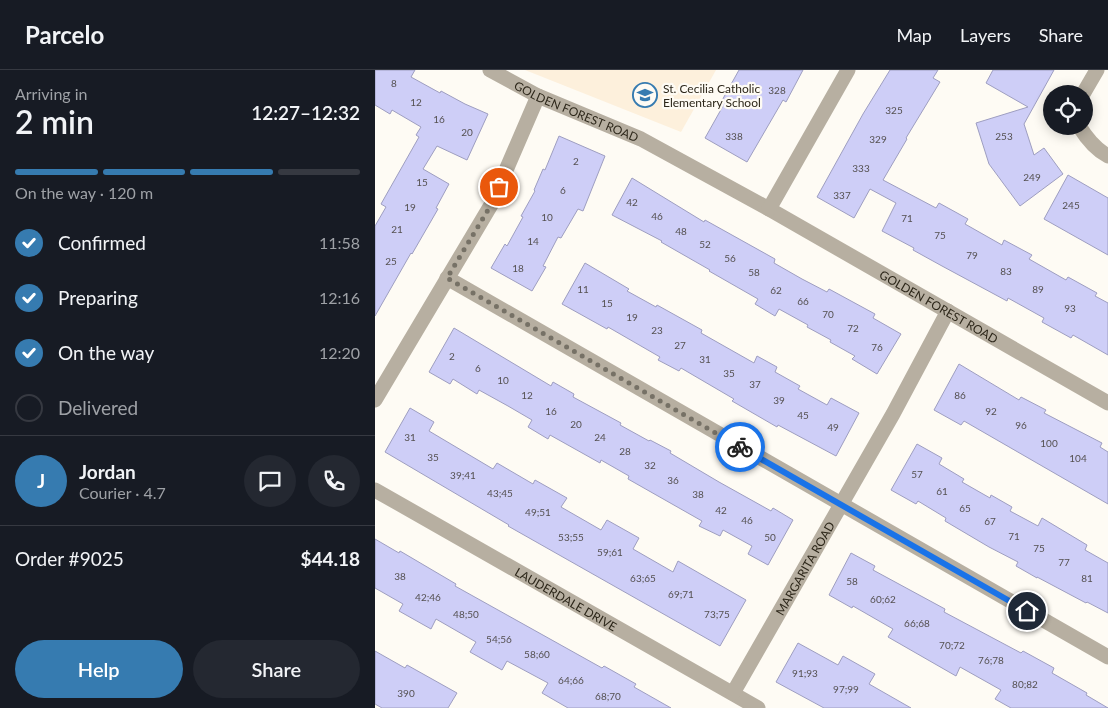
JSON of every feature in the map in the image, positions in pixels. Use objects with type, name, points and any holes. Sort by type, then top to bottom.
[{"type":"street","name":"GOLDEN FOREST ROAD","points":[[490,70],[538,96],[641,139],[769,209],[1108,403]]},
{"type":"street","points":[[769,209],[848,70]]},
{"type":"street","points":[[1088,85],[1097,70]]},
{"type":"street","points":[[375,400],[491,205],[538,96]]},
{"type":"street","points":[[1085,135],[1099,152],[1108,156]]},
{"type":"street","points":[[447,278],[1108,657]]},
{"type":"street","name":"MARGARITA ROAD","points":[[733,693],[893,414],[948,311]]},
{"type":"street","name":"LAUDERDALE DRIVE","points":[[375,490],[758,708]]},
{"type":"shaded area","name":"St. Cecilia Catholic Elementary School","points":[[525,70],[716,70],[681,132]]},
{"type":"building","points":[[375,70],[415,70],[411,77],[440,93],[441,91],[488,114],[467,160],[437,146],[423,169],[449,184],[436,208],[438,209],[375,316],[375,226],[386,207],[381,204],[419,137],[416,135],[421,127],[392,110],[390,114],[375,105]]},
{"type":"building","points":[[739,70],[803,70],[786,102],[783,100],[747,162],[705,138],[723,106],[720,104]]},
{"type":"building","points":[[890,70],[938,70],[933,78],[940,82],[883,180],[936,208],[939,203],[968,219],[965,224],[1002,245],[1004,240],[1032,255],[1029,259],[1066,280],[1068,277],[1097,293],[1095,296],[1108,303],[1108,355],[1073,335],[1071,338],[1042,322],[1044,318],[1008,298],[1007,301],[882,231],[896,203],[870,189],[854,218],[817,197]]},
{"type":"building","points":[[993,70],[1054,70],[1046,85],[1043,85],[1043,90],[1024,124],[1034,155],[1044,148],[1063,174],[1020,206],[989,164],[976,123],[1028,107],[986,83]]},
{"type":"building","points":[[559,136],[605,156],[583,211],[578,209],[561,238],[558,237],[543,266],[546,267],[532,291],[491,268],[505,244],[507,246],[523,217],[521,216],[535,191],[543,169],[545,170]]},
{"type":"building","points":[[1068,175],[1108,198],[1108,255],[1044,219]]},
{"type":"building","points":[[632,178],[704,222],[705,220],[775,259],[774,263],[802,279],[827,292],[829,289],[875,314],[873,318],[901,334],[877,374],[852,359],[855,356],[807,327],[808,325],[779,309],[775,316],[755,304],[758,299],[662,241],[612,215]]},
{"type":"building","points":[[585,263],[629,289],[627,291],[702,330],[701,333],[754,363],[757,356],[777,367],[775,372],[800,386],[798,389],[827,405],[831,398],[859,413],[836,456],[778,425],[777,427],[681,368],[679,371],[658,360],[660,357],[608,327],[607,329],[562,304]]},
{"type":"building","points":[[454,328],[551,386],[553,382],[574,394],[573,397],[621,423],[620,425],[649,441],[671,451],[670,453],[719,482],[771,511],[773,508],[793,520],[768,565],[748,554],[752,546],[723,530],[720,536],[699,526],[702,521],[628,479],[629,476],[601,460],[600,463],[550,435],[548,439],[528,427],[532,420],[508,406],[479,390],[477,394],[453,379],[450,384],[429,372]]},
{"type":"building","points":[[959,364],[1019,400],[1021,397],[1046,410],[1044,413],[1102,443],[1100,447],[1108,452],[1108,504],[964,421],[961,425],[934,410]]},
{"type":"building","points":[[410,408],[434,422],[429,431],[493,469],[497,463],[533,484],[535,480],[567,498],[561,507],[601,530],[607,520],[639,538],[633,549],[673,572],[678,561],[746,600],[720,646],[508,526],[385,452]]},
{"type":"building","points":[[917,444],[942,458],[939,464],[964,479],[962,482],[990,498],[991,495],[1012,507],[1010,511],[1038,526],[1042,518],[1087,545],[1085,550],[1108,563],[1108,613],[1037,578],[1016,566],[1018,562],[945,521],[946,518],[918,501],[916,504],[891,490]]},
{"type":"building","points":[[375,539],[399,553],[400,551],[456,584],[455,586],[602,668],[604,666],[636,684],[634,687],[671,708],[568,708],[542,693],[548,683],[507,661],[502,670],[470,652],[476,642],[436,619],[431,629],[399,611],[403,604],[375,588]]},
{"type":"building","points":[[851,553],[875,566],[873,570],[945,609],[944,612],[1021,653],[1023,651],[1054,668],[1052,673],[1087,693],[1086,695],[1108,708],[1011,708],[995,699],[1001,690],[960,667],[956,676],[888,637],[893,629],[853,606],[852,608],[829,595]]},
{"type":"building","points":[[798,643],[838,665],[843,656],[875,674],[869,684],[911,708],[824,708],[776,682]]},
{"type":"building","points":[[375,651],[405,668],[407,665],[457,693],[448,708],[382,708],[375,704]]},
{"type":"way so far","points":[[499,187],[491,205],[447,278],[740,447]]},
{"type":"place","name":"St. Cecilia Catholic Elementary School","points":[[645,95]]},
{"type":"route","points":[[740,447],[1027,611]]}]
